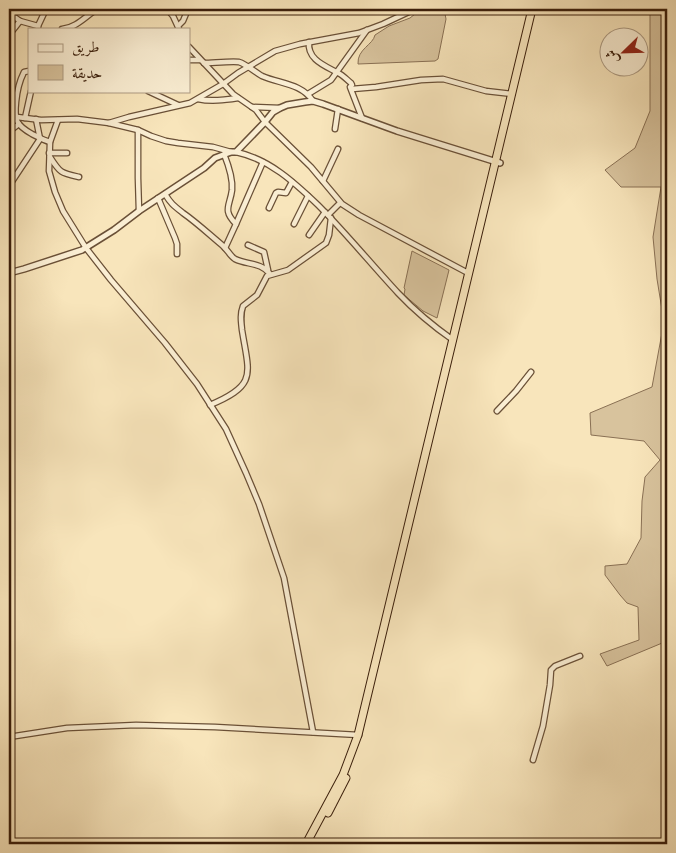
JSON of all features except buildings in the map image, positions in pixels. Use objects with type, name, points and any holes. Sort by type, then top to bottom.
[{"type":"highway","points":[[311,844],[340,792],[360,735],[532,9]]},
{"type":"highway","points":[[306,844],[343,775],[360,735],[468,273],[536,9]]},
{"type":"street","points":[[9,22],[11,14],[20,20],[38,27],[46,9]]},
{"type":"street","points":[[68,28],[82,21],[97,9]]},
{"type":"street","points":[[167,9],[178,27],[188,9]]},
{"type":"street","points":[[109,123],[198,99],[275,51],[288,46],[360,33],[415,9]]},
{"type":"street","points":[[9,35],[20,20]]},
{"type":"street","points":[[308,94],[331,80],[367,30]]},
{"type":"street","points":[[310,42],[309,48],[314,58],[330,70],[337,72],[351,84],[362,118]]},
{"type":"street","points":[[190,48],[223,84],[238,98],[256,110],[265,122],[312,167],[340,203],[468,273]]},
{"type":"street","points":[[190,60],[238,62],[267,78],[293,86],[308,94],[313,101]]},
{"type":"street","points":[[28,71],[24,72],[18,86],[15,117],[23,130],[50,142]]},
{"type":"street","points":[[352,89],[443,79],[486,91],[512,94]]},
{"type":"street","points":[[26,118],[31,92]]},
{"type":"street","points":[[150,92],[178,105]]},
{"type":"street","points":[[198,99],[238,98]]},
{"type":"street","points":[[9,273],[86,248],[204,168],[215,158],[233,152],[273,112],[286,105],[313,101],[397,131],[497,162]]},
{"type":"street","points":[[252,107],[280,108]]},
{"type":"street","points":[[334,130],[338,109]]},
{"type":"street","points":[[9,116],[58,120],[77,119],[109,123],[138,130],[166,141],[213,147],[244,154],[263,162],[284,175],[308,196],[328,215],[399,294],[452,340]]},
{"type":"street","points":[[9,186],[40,139],[36,119]]},
{"type":"street","points":[[58,120],[50,142],[49,174],[63,211],[86,248],[110,280],[165,343],[197,384],[226,429],[259,504],[282,569],[313,732]]},
{"type":"street","points":[[9,139],[11,130],[19,124]]},
{"type":"street","points":[[138,130],[139,211]]},
{"type":"street","points":[[323,181],[338,149]]},
{"type":"street","points":[[49,154],[67,153]]},
{"type":"street","points":[[49,154],[62,173],[79,177]]},
{"type":"street","points":[[224,154],[228,165],[232,190],[227,206],[228,213],[236,224]]},
{"type":"street","points":[[226,248],[263,162]]},
{"type":"street","points":[[270,208],[276,193],[286,193],[292,182]]},
{"type":"street","points":[[165,194],[169,202],[226,248],[234,258],[262,267],[269,273],[288,270],[326,243],[329,235],[328,215]]},
{"type":"street","points":[[294,224],[308,196]]},
{"type":"street","points":[[158,198],[176,238],[177,254]]},
{"type":"street","points":[[309,235],[340,203]]},
{"type":"street","points":[[210,405],[231,396],[244,384],[246,379],[248,360],[240,319],[242,308],[257,295],[269,273],[264,252],[248,245]]},
{"type":"street","points":[[497,411],[531,372]]},
{"type":"street","points":[[533,760],[543,726],[551,670],[554,666],[580,656]]},
{"type":"street","points":[[9,737],[67,728],[136,725],[360,735]]},
{"type":"green space","points":[[441,9],[446,19],[438,59],[435,61],[358,64],[362,51],[374,39],[375,35],[415,14]]},
{"type":"green space","points":[[667,9],[667,641],[607,666],[600,654],[639,640],[638,607],[627,603],[620,595],[605,575],[605,566],[627,564],[641,538],[645,477],[660,460],[644,441],[591,435],[590,413],[652,387],[664,322],[653,237],[661,187],[621,187],[605,170],[635,148],[650,111],[650,14]]},
{"type":"green space","points":[[412,251],[449,270],[437,318],[423,311],[404,295]]}]
